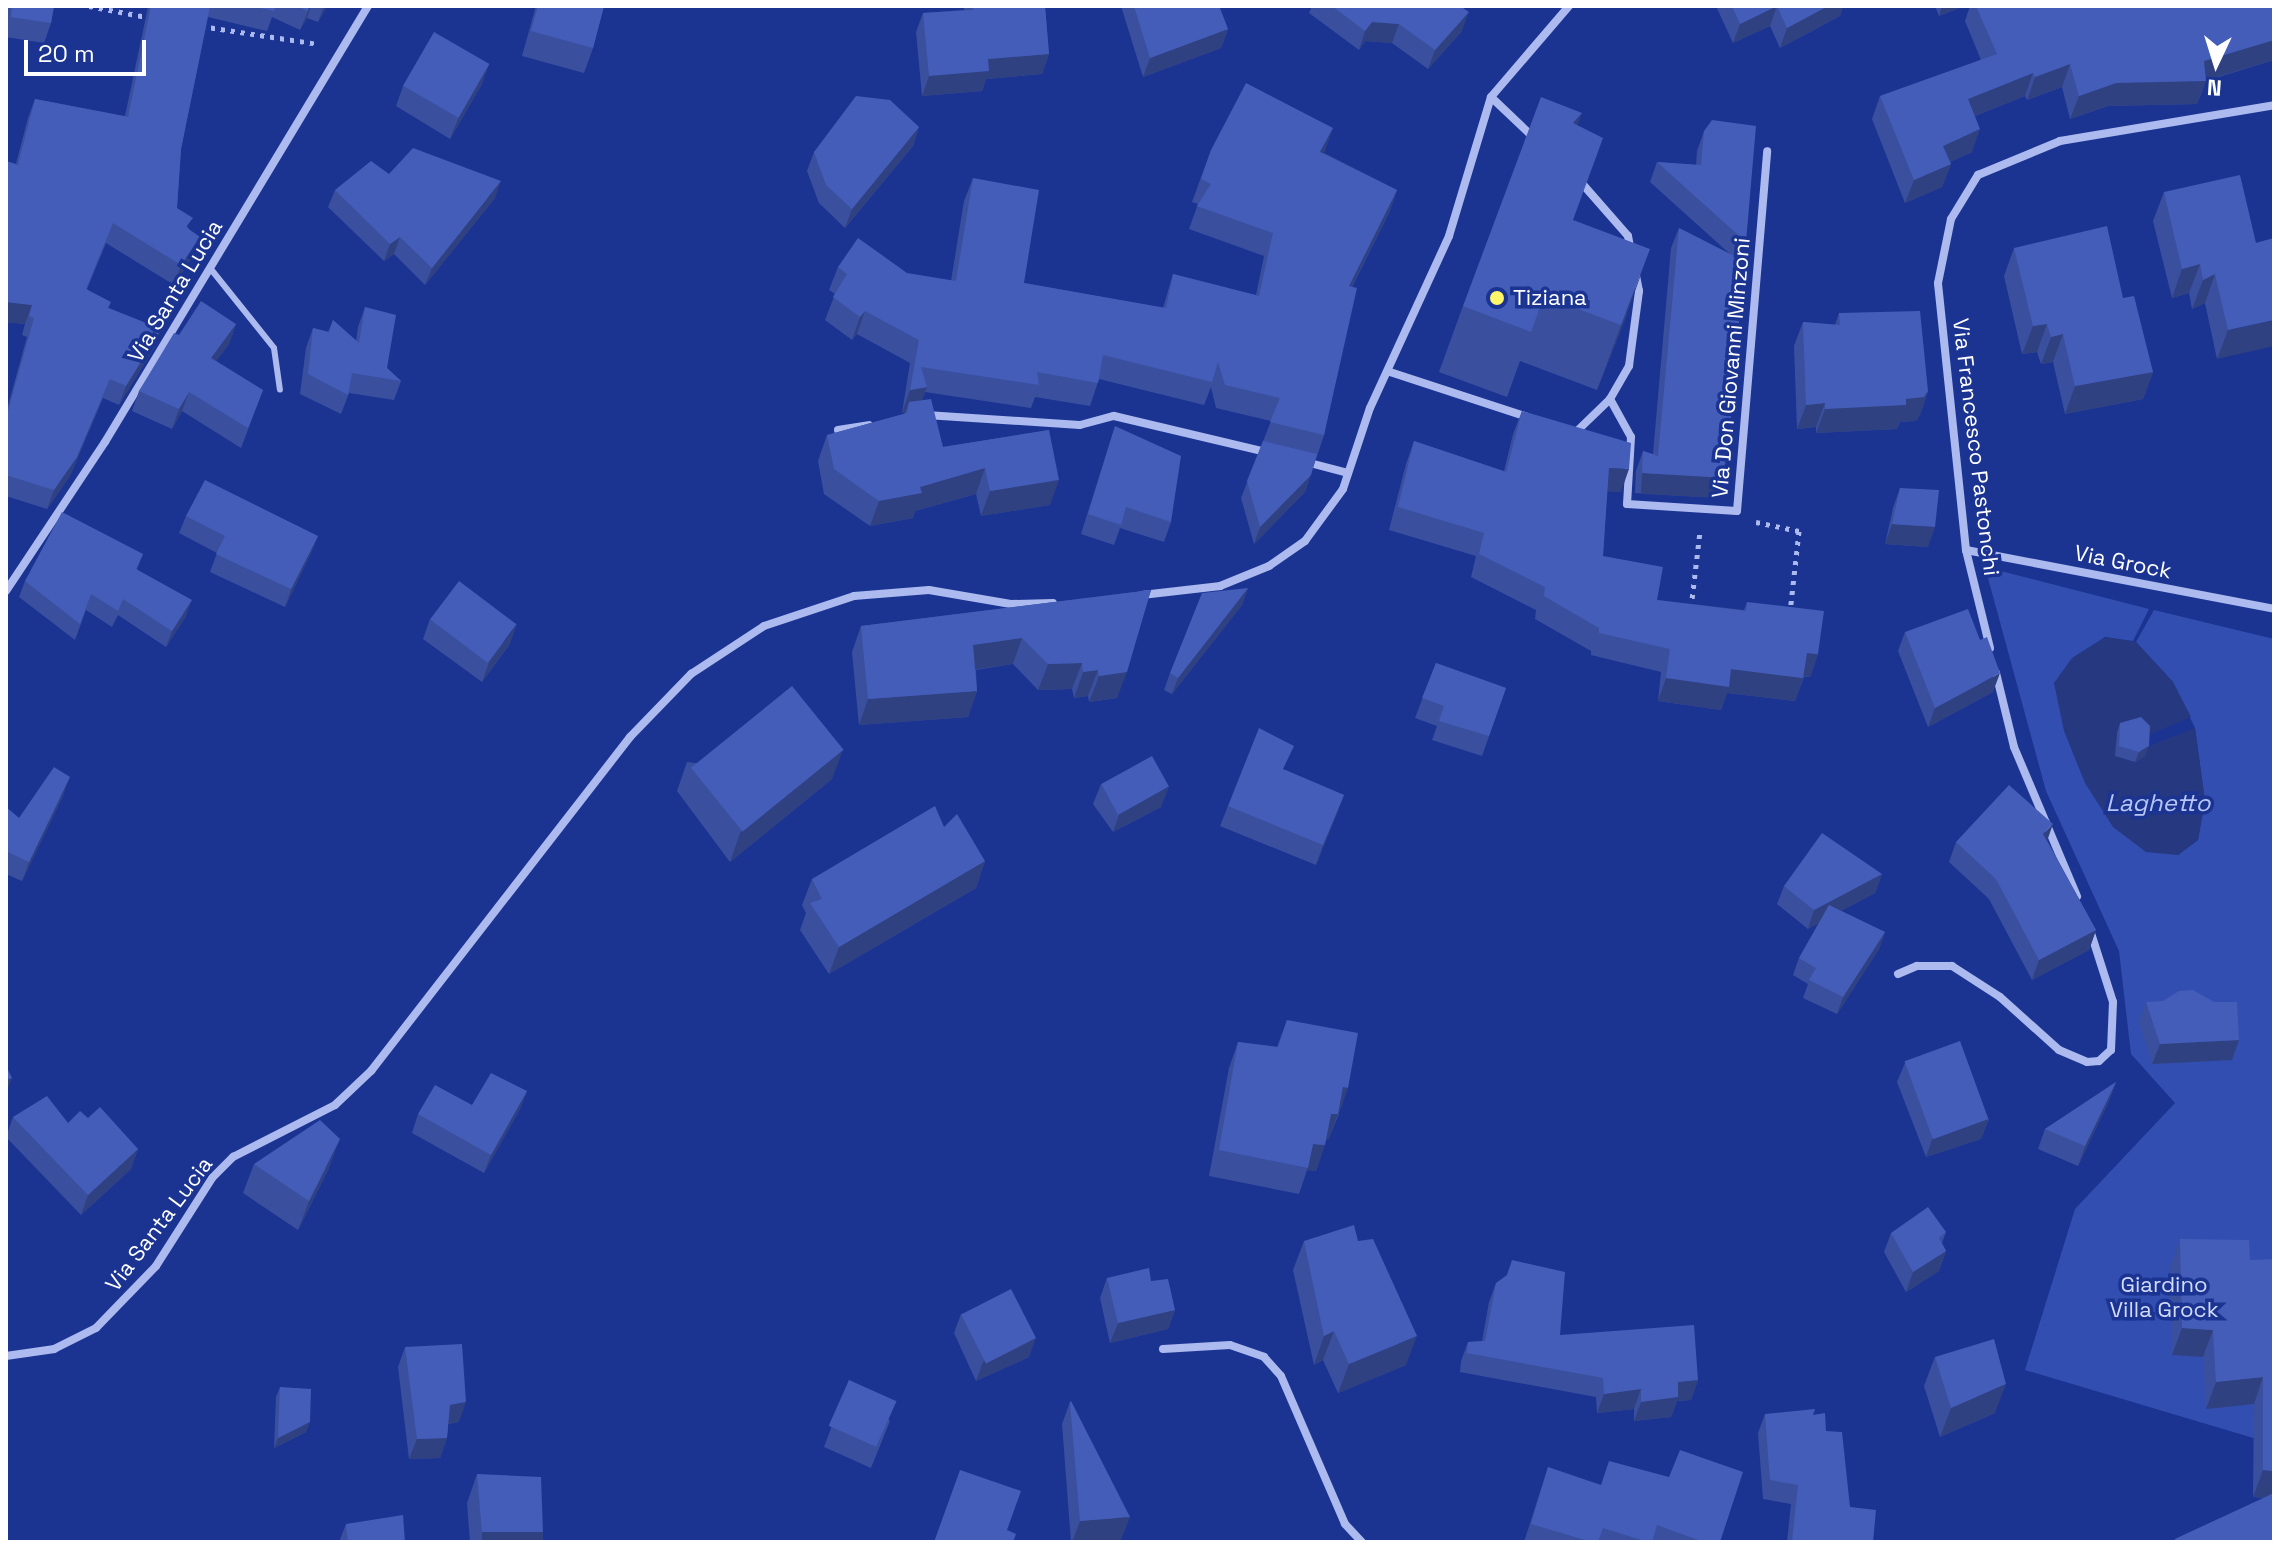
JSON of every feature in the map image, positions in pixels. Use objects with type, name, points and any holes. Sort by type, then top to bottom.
[{"type":"street","name":"Via Santa Lucia","points":[[6,591],[105,442],[368,6]]},
{"type":"street","points":[[1133,596],[1220,586],[1269,566],[1305,541],[1343,489],[1370,408],[1390,372],[1449,236],[1491,97],[1569,6]]},
{"type":"street","points":[[1491,97],[1548,151]]},
{"type":"street","name":"Via Francesco Pastonchi","points":[[2081,908],[2014,747],[1966,550],[1938,283],[1951,219],[1978,175],[2060,141],[2274,105]]},
{"type":"street","name":"Via Don Giovanni Minzoni","points":[[1610,399],[1631,437],[1627,504],[1737,511],[1767,151]]},
{"type":"street","points":[[1566,429],[1580,433],[1610,399],[1629,366],[1639,291],[1628,236],[1571,172]]},
{"type":"street","points":[[1390,372],[1539,420]]},
{"type":"street","points":[[917,416],[948,413],[1080,425],[1114,416],[1279,455]]},
{"type":"street","points":[[838,430],[885,422]]},
{"type":"street","points":[[1292,458],[1348,473]]},
{"type":"street","name":"Via Grock","points":[[1966,550],[2274,609]]},
{"type":"street","name":"Via Santa Lucia","points":[[6,1356],[54,1349],[96,1328],[156,1266],[212,1178],[233,1157],[335,1105],[371,1071],[630,737],[691,674],[764,626],[854,596],[929,590],[1011,604],[1060,603]]},
{"type":"street","points":[[1898,974],[1917,966],[1952,966],[2000,997],[2059,1050],[2087,1062],[2099,1061],[2111,1050],[2113,1002],[2087,922]]},
{"type":"street","points":[[1163,1349],[1230,1345],[1264,1357],[1281,1376],[1345,1524],[1362,1542]]},
{"type":"lane","points":[[210,268],[274,348],[280,390]]},
{"type":"path","points":[[89,6],[168,20]]},
{"type":"path","points":[[198,25],[343,47]]},
{"type":"path","points":[[1765,527],[1799,531],[1789,626]]},
{"type":"path","points":[[1689,623],[1700,530]]},
{"type":"green space","name":"Giardino Villa Grock","points":[[1985,567],[2149,609],[2133,641],[2105,637],[2054,684],[2178,855],[2198,840],[2205,801],[2195,728],[2173,682],[2136,642],[2154,610],[2274,639],[2274,1437],[2260,1440],[2025,1370],[2075,1209],[2175,1103],[2131,1054],[2119,951],[2046,791]]},
{"type":"water","name":"Laghetto","points":[[2105,637],[2136,642],[2173,682],[2191,717],[2146,736],[2117,733],[2115,756],[2135,762],[2149,746],[2195,728],[2205,801],[2198,839],[2178,855],[2146,852],[2113,827],[2085,783],[2064,731],[2054,683],[2072,658]]},
{"type":"building","points":[[12,6],[54,6],[51,23],[11,17]]},
{"type":"building","points":[[151,6],[210,6],[181,149],[177,208],[193,218],[186,227],[200,237],[181,265],[113,223],[86,289],[111,302],[108,308],[161,329],[126,386],[110,379],[77,457],[54,490],[6,475],[6,418],[34,318],[29,316],[32,305],[6,302],[6,161],[18,165],[35,99],[128,117]]},
{"type":"building","points":[[252,6],[276,6],[274,11]]},
{"type":"building","points":[[538,6],[604,6],[593,48],[531,31]]},
{"type":"building","points":[[972,6],[1045,6],[1049,54],[988,59],[989,71],[929,76],[923,13],[973,10]]},
{"type":"building","points":[[1134,6],[1219,6],[1228,29],[1150,58]]},
{"type":"building","points":[[1332,6],[1460,6],[1469,12],[1435,50],[1399,24],[1372,22],[1365,31]]},
{"type":"building","points":[[1732,6],[1777,6],[1740,24]]},
{"type":"building","points":[[1777,6],[1828,6],[1787,28]]},
{"type":"building","points":[[1976,6],[2274,6],[2274,40],[2204,61],[2206,81],[2116,83],[2079,96],[2070,64],[2035,77],[2033,73],[1968,99],[1980,129],[1943,146],[1951,164],[1914,180],[1880,96],[1997,54]]},
{"type":"building","points":[[434,32],[489,64],[458,118],[403,86]]},
{"type":"building","points":[[1246,83],[1333,128],[1320,152],[1397,190],[1349,286],[1357,288],[1324,435],[1270,422],[1280,398],[1225,385],[1218,362],[1212,382],[1103,355],[1098,383],[1037,372],[1039,385],[921,367],[927,387],[910,390],[919,340],[865,311],[860,317],[833,297],[847,274],[838,267],[858,238],[907,273],[956,281],[973,178],[1039,190],[1024,283],[1166,308],[1173,274],[1259,296],[1273,233],[1197,206],[1211,184],[1201,179],[1211,150]]},
{"type":"building","points":[[856,96],[890,100],[919,127],[852,209],[826,185],[814,152]]},
{"type":"building","points":[[1541,97],[1582,113],[1573,123],[1603,138],[1573,220],[1650,249],[1621,325],[1544,296],[1531,332],[1463,306]]},
{"type":"building","points":[[1712,120],[1756,126],[1746,242],[1657,162],[1701,165],[1704,131]]},
{"type":"building","points":[[413,148],[501,181],[432,268],[400,237],[390,244],[335,190],[371,161],[389,174]]},
{"type":"building","points":[[2240,175],[2256,243],[2274,238],[2274,320],[2228,330],[2215,274],[2203,280],[2200,264],[2182,269],[2164,192]]},
{"type":"building","points":[[2107,226],[2123,298],[2134,296],[2153,372],[2075,386],[2063,334],[2051,337],[2047,324],[2033,326],[2014,248]]},
{"type":"building","points":[[1679,228],[1744,261],[1726,478],[1642,473],[1643,451],[1658,456]]},
{"type":"building","points":[[201,301],[236,324],[211,358],[263,390],[248,428],[189,392],[179,409],[139,391],[174,333],[179,335]]},
{"type":"building","points":[[365,307],[396,315],[387,368],[401,381],[352,373],[348,395],[308,374],[313,328],[329,332],[333,320],[359,343]]},
{"type":"building","points":[[1920,311],[1928,391],[1924,397],[1906,399],[1906,405],[1825,409],[1825,403],[1806,405],[1803,322],[1840,325],[1839,313]]},
{"type":"building","points":[[931,399],[943,447],[1049,430],[1059,480],[990,491],[985,468],[920,487],[922,493],[879,501],[834,469],[827,435],[907,413],[909,402]]},
{"type":"building","points":[[1522,411],[1631,443],[1629,469],[1609,468],[1603,556],[1663,567],[1657,600],[1746,611],[1747,602],[1824,611],[1818,654],[1807,653],[1803,678],[1731,669],[1729,687],[1666,678],[1670,649],[1599,633],[1599,628],[1544,596],[1545,587],[1479,554],[1484,533],[1398,507],[1414,441],[1506,472]]},
{"type":"building","points":[[1115,426],[1181,456],[1171,522],[1126,507],[1121,525],[1088,514]]},
{"type":"building","points":[[1263,441],[1317,454],[1311,475],[1260,527],[1247,481]]},
{"type":"building","points":[[205,480],[318,536],[291,589],[216,554],[225,536],[186,516]]},
{"type":"building","points":[[1900,488],[1939,490],[1935,527],[1892,524]]},
{"type":"building","points":[[62,512],[143,554],[136,569],[192,600],[172,631],[123,599],[118,611],[91,594],[80,624],[25,581]]},
{"type":"building","points":[[459,581],[517,624],[488,663],[430,619]]},
{"type":"building","points":[[1248,588],[1178,678],[1170,673],[1202,593]]},
{"type":"building","points":[[1151,590],[1127,672],[1099,676],[1098,670],[1083,672],[1082,663],[1048,664],[1022,638],[973,645],[977,691],[868,699],[861,626]]},
{"type":"building","points":[[1968,609],[1980,640],[1987,637],[2000,673],[1935,708],[1905,632]]},
{"type":"building","points":[[1436,663],[1506,688],[1489,736],[1439,721],[1444,706],[1422,698]]},
{"type":"building","points":[[792,686],[844,750],[743,832],[691,768]]},
{"type":"building","points":[[2141,717],[2150,726],[2149,746],[2139,752],[2119,746],[2120,723]]},
{"type":"building","points":[[1259,728],[1294,746],[1283,769],[1344,795],[1323,845],[1228,806]]},
{"type":"building","points":[[1152,756],[1169,787],[1118,815],[1101,784]]},
{"type":"building","points":[[54,767],[70,777],[29,862],[6,851],[6,807],[19,818]]},
{"type":"building","points":[[2009,785],[2053,824],[2043,834],[2096,930],[2039,960],[1996,879],[1956,842]]},
{"type":"building","points":[[935,806],[944,827],[957,814],[985,861],[839,947],[810,903],[822,899],[812,879]]},
{"type":"building","points":[[1822,833],[1882,874],[1814,910],[1784,886]]},
{"type":"building","points":[[1829,905],[1885,932],[1843,997],[1809,980],[1816,968],[1799,958]]},
{"type":"building","points":[[2193,990],[2214,1002],[2237,1002],[2239,1040],[2160,1044],[2146,1002],[2163,1001],[2179,991]]},
{"type":"building","points":[[1287,1020],[1358,1033],[1348,1088],[1343,1087],[1338,1114],[1331,1114],[1325,1145],[1313,1144],[1308,1168],[1219,1150],[1238,1042],[1278,1047]]},
{"type":"building","points":[[1960,1041],[1988,1119],[1933,1139],[1905,1061]]},
{"type":"building","points":[[6,1066],[12,1078],[6,1080]]},
{"type":"building","points":[[491,1073],[527,1091],[491,1155],[418,1114],[435,1085],[472,1105]]},
{"type":"building","points":[[2116,1082],[2085,1146],[2045,1129]]},
{"type":"building","points":[[47,1096],[68,1123],[80,1111],[88,1118],[100,1107],[138,1149],[88,1195],[13,1117]]},
{"type":"building","points":[[320,1120],[340,1139],[309,1201],[254,1164]]},
{"type":"building","points":[[1928,1207],[1946,1232],[1939,1238],[1946,1251],[1913,1272],[1891,1233]]},
{"type":"building","points":[[1354,1225],[1358,1241],[1373,1239],[1417,1336],[1349,1364],[1334,1331],[1324,1336],[1304,1241]]},
{"type":"building","points":[[2180,1239],[2249,1240],[2250,1260],[2274,1259],[2274,1471],[2263,1470],[2263,1377],[2216,1382],[2213,1330],[2182,1328]]},
{"type":"building","points":[[1512,1260],[1565,1272],[1560,1335],[1694,1325],[1698,1380],[1678,1382],[1678,1397],[1641,1402],[1641,1389],[1604,1394],[1603,1378],[1467,1353],[1468,1342],[1485,1341],[1496,1283],[1507,1275]]},
{"type":"building","points":[[1149,1268],[1151,1281],[1168,1279],[1175,1310],[1118,1323],[1107,1278]]},
{"type":"building","points":[[1011,1289],[1036,1338],[986,1363],[961,1314]]},
{"type":"building","points":[[1994,1339],[2006,1384],[1951,1408],[1935,1357]]},
{"type":"building","points":[[462,1344],[466,1402],[450,1405],[447,1438],[417,1439],[405,1347]]},
{"type":"building","points":[[849,1380],[897,1401],[876,1447],[829,1426]]},
{"type":"building","points":[[280,1387],[311,1389],[310,1422],[278,1438]]},
{"type":"building","points":[[1071,1401],[1130,1517],[1080,1521]]},
{"type":"building","points":[[1815,1409],[1813,1415],[1825,1413],[1826,1431],[1842,1432],[1850,1507],[1876,1510],[1873,1542],[1792,1542],[1798,1485],[1770,1480],[1765,1414]]},
{"type":"building","points":[[1680,1450],[1743,1472],[1720,1542],[1704,1542],[1657,1525],[1652,1542],[1603,1528],[1598,1542],[1592,1542],[1531,1524],[1548,1467],[1601,1485],[1609,1461],[1669,1477]]},
{"type":"building","points":[[960,1470],[1021,1491],[1007,1530],[1016,1534],[1013,1542],[934,1542]]},
{"type":"building","points":[[477,1474],[541,1477],[543,1532],[482,1532]]},
{"type":"building","points":[[2274,1493],[2274,1542],[2176,1542],[2175,1539]]},
{"type":"building","points":[[403,1515],[405,1542],[348,1542],[346,1524]]},
{"type":"place","name":"Tiziana","points":[[1497,298]]}]
